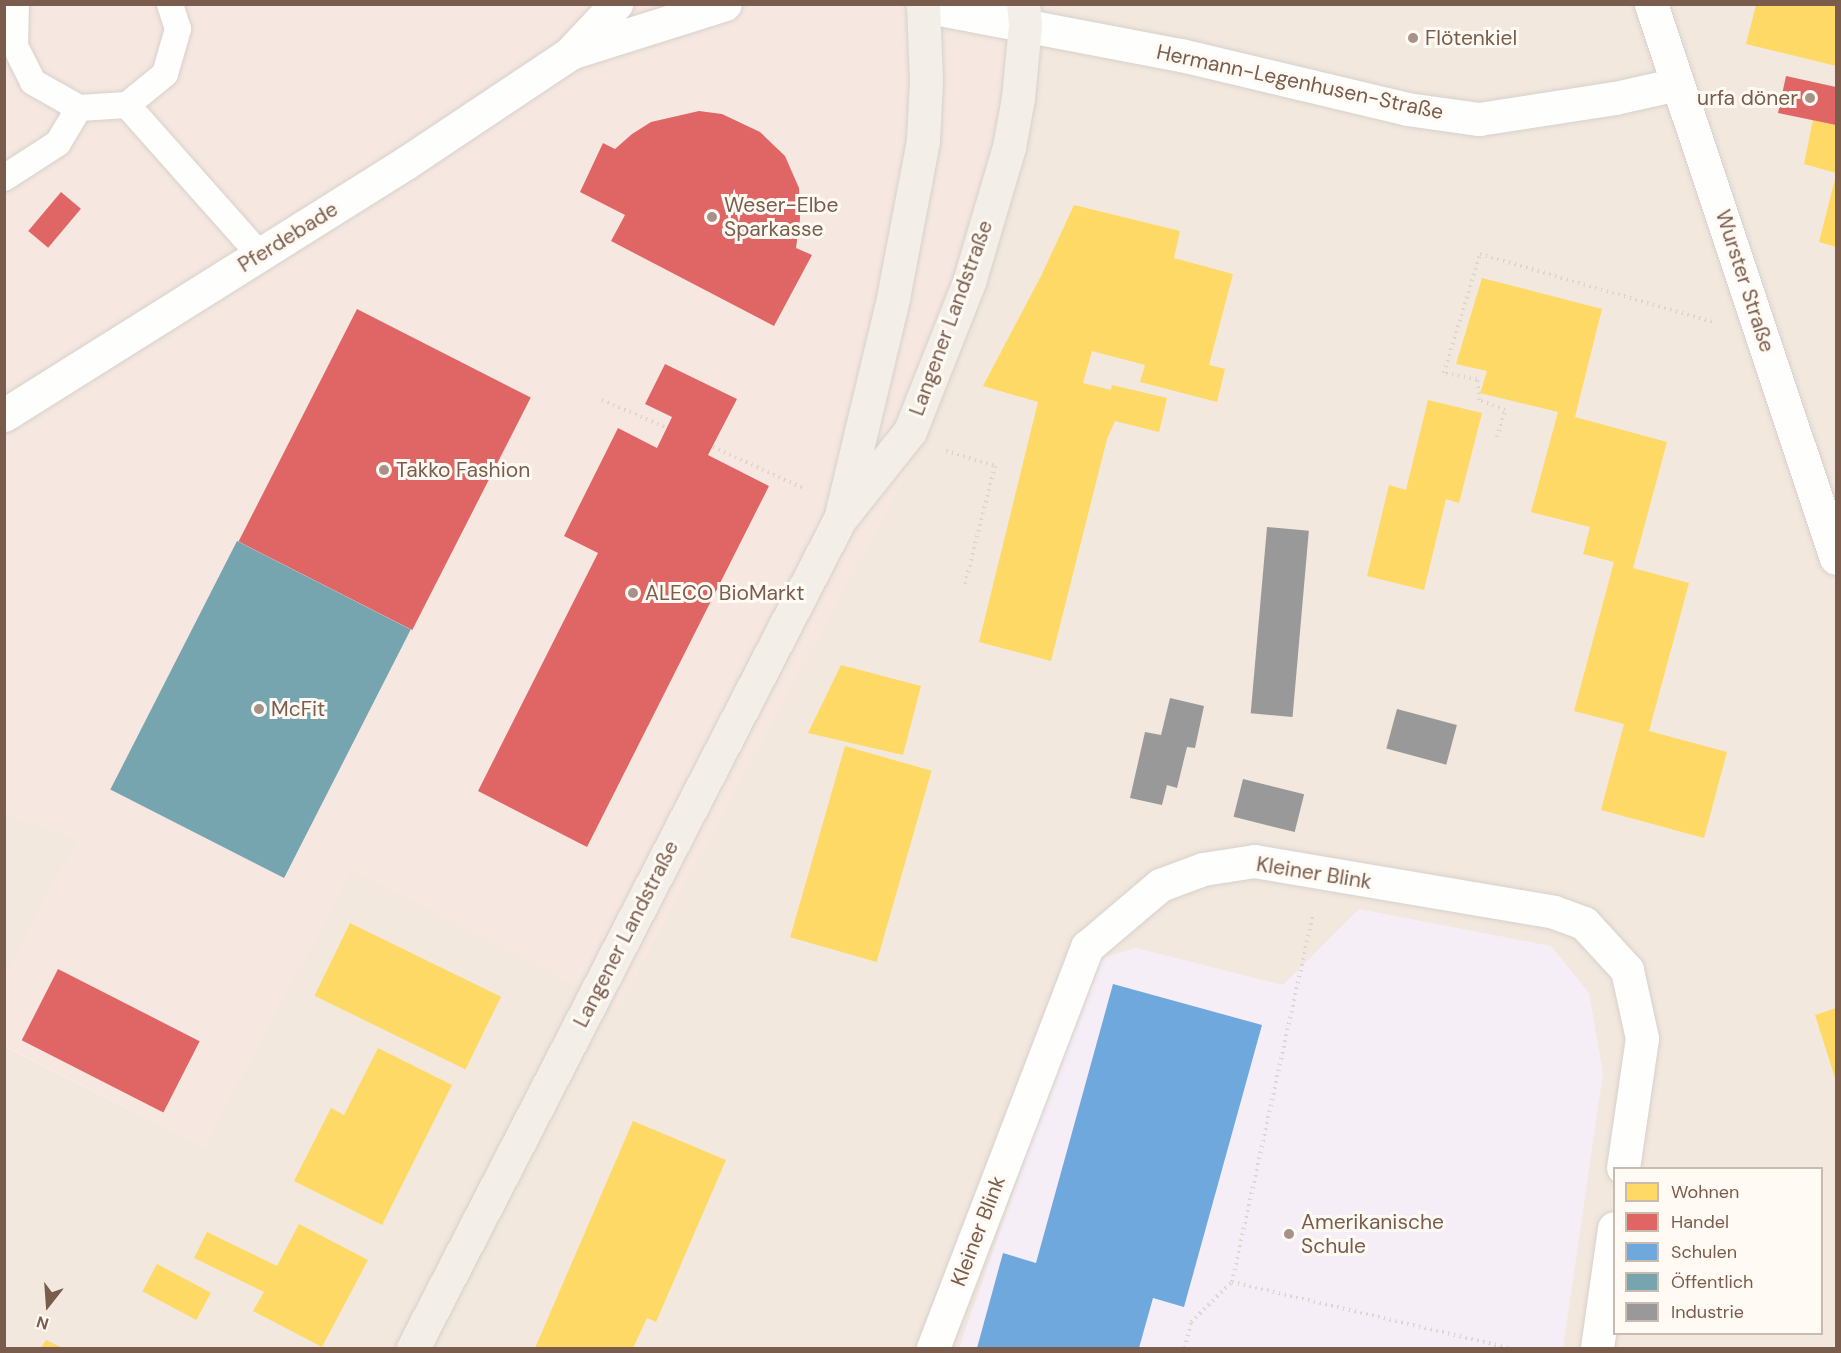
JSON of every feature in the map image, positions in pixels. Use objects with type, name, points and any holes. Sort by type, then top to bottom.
[{"type":"main road","name":"Langener Landstraße","points":[[841,513],[893,297],[923,140],[926,81],[920,5]]},
{"type":"main road","name":"Langener Landstraße","points":[[413,1348],[841,513],[910,431],[969,282],[1009,147],[1018,98],[1024,15]]},
{"type":"street","name":"Pferdebade","points":[[4,415],[406,162],[569,54],[616,4]]},
{"type":"street","name":"Pferdebade","points":[[569,54],[725,4]]},
{"type":"street","name":"Wurster Straße","points":[[1651,4],[1836,558]]},
{"type":"street","name":"Hermann-Legenhusen-Straße","points":[[920,5],[1024,15],[1407,109],[1479,119],[1615,98],[1677,84]]},
{"type":"street","name":"Kleiner Blink","points":[[933,1348],[1087,947],[1161,885],[1203,869],[1254,861],[1554,912],[1584,923],[1627,970],[1642,1038],[1623,1167]]},
{"type":"street","points":[[1597,1348],[1613,1235]]},
{"type":"lane","points":[[16,4],[15,46],[33,82],[79,108],[127,105],[165,74],[178,29],[170,4]]},
{"type":"lane","points":[[127,105],[260,255]]},
{"type":"lane","points":[[4,178],[58,143],[79,108]]},
{"type":"path","points":[[1497,437],[1505,410],[1479,400],[1477,379],[1444,374],[1480,254],[1763,337]]},
{"type":"path","points":[[602,400],[667,428]]},
{"type":"path","points":[[904,439],[995,466],[965,584]]},
{"type":"path","points":[[713,447],[841,513]]},
{"type":"path","points":[[1185,1348],[1191,1322],[1232,1282],[1322,873]]},
{"type":"path","points":[[1232,1282],[1509,1348]]},
{"type":"shaded area","points":[[4,5],[1042,5],[1047,56],[984,283],[926,438],[619,1006],[352,870],[203,1147],[5,1046],[5,976],[79,839],[5,812]]},
{"type":"shaded area","points":[[1042,5],[1836,5],[1836,1348],[5,1348],[4,1046],[203,1147],[352,869],[619,1006],[1047,56]]},
{"type":"shaded area","points":[[5,812],[79,839],[5,976]]},
{"type":"shaded area","name":"Amerikanische Schule","points":[[1359,909],[1551,946],[1589,993],[1603,1073],[1563,1348],[959,1348],[1037,1125],[1102,958],[1136,948],[1283,985]]},
{"type":"building: Wohnen","points":[[1756,5],[1836,5],[1836,66],[1746,44]]},
{"type":"building: Wohnen","points":[[1813,120],[1836,125],[1836,173],[1804,164]]},
{"type":"building: Wohnen","points":[[1836,175],[1836,247],[1819,242]]},
{"type":"building: Wohnen","points":[[1074,205],[1180,231],[1174,258],[1233,274],[1209,365],[1225,369],[1217,402],[1140,382],[1145,365],[1092,351],[1083,383],[1111,390],[1112,385],[1167,398],[1159,432],[1115,421],[1107,439],[1051,661],[979,642],[1038,402],[983,386],[1041,276]]},
{"type":"building: Wohnen","points":[[1482,278],[1602,309],[1575,417],[1667,442],[1633,568],[1689,583],[1649,731],[1727,752],[1704,838],[1601,810],[1624,724],[1574,711],[1614,562],[1583,554],[1590,527],[1531,512],[1558,412],[1480,393],[1487,371],[1456,364]]},
{"type":"building: Wohnen","points":[[1428,400],[1482,413],[1459,503],[1446,499],[1424,590],[1367,576],[1389,485],[1406,490]]},
{"type":"building: Wohnen","points":[[841,665],[921,686],[903,755],[808,733]]},
{"type":"building: Wohnen","points":[[845,746],[932,771],[877,962],[790,937]]},
{"type":"building: Wohnen","points":[[350,923],[501,997],[465,1069],[314,996]]},
{"type":"building: Wohnen","points":[[1836,1008],[1836,1081],[1815,1015]]},
{"type":"building: Wohnen","points":[[378,1048],[452,1085],[382,1225],[294,1181],[331,1108],[344,1115]]},
{"type":"building: Wohnen","points":[[633,1121],[726,1160],[656,1322],[647,1318],[633,1348],[535,1348]]},
{"type":"building: Wohnen","points":[[299,1224],[368,1260],[322,1347],[253,1311],[264,1292],[194,1258],[207,1232],[277,1266]]},
{"type":"building: Wohnen","points":[[157,1264],[211,1293],[196,1320],[142,1291]]},
{"type":"building: Wohnen","points":[[46,1340],[63,1348],[41,1348]]},
{"type":"building: Handel","points":[[1786,76],[1836,87],[1836,125],[1778,113]]},
{"type":"building: Handel","name":"Weser-Elbe Sparkasse","points":[[699,111],[722,114],[760,132],[785,156],[799,188],[800,219],[796,248],[812,255],[774,326],[611,241],[625,215],[580,192],[603,143],[615,149],[632,134],[651,122]]},
{"type":"building: Handel","points":[[61,192],[81,209],[48,248],[28,231]]},
{"type":"building: Handel","name":"Takko Fashion","points":[[357,309],[531,398],[412,630],[239,542]]},
{"type":"building: Handel","points":[[665,364],[737,399],[708,455],[769,486],[587,847],[478,791],[598,553],[564,536],[618,428],[657,448],[672,417],[645,404]]},
{"type":"building: Handel","points":[[58,969],[200,1041],[163,1112],[22,1040]]},
{"type":"building: Schulen","points":[[1113,984],[1262,1025],[1184,1307],[1153,1298],[1139,1348],[977,1348],[1003,1253],[1036,1263]]},
{"type":"building: Öffentlich","name":"McFit","points":[[237,541],[411,630],[284,878],[110,790]]},
{"type":"building: Industrie","points":[[1267,527],[1309,531],[1293,717],[1251,713]]},
{"type":"building: Industrie","points":[[1170,698],[1204,706],[1195,748],[1187,747],[1177,788],[1167,785],[1162,805],[1130,798],[1145,732],[1161,735]]},
{"type":"building: Industrie","points":[[1397,709],[1457,725],[1446,765],[1386,749]]},
{"type":"building: Industrie","points":[[1243,779],[1304,794],[1295,832],[1234,817]]},
{"type":"place","name":"Flötenkiel","points":[[1413,38]]},
{"type":"place","name":"urfa döner","points":[[1810,98]]},
{"type":"place","name":"Weser-Elbe Sparkasse","points":[[712,217]]},
{"type":"place","name":"Takko Fashion","points":[[384,470]]},
{"type":"place","name":"ALECO BioMarkt","points":[[633,593]]},
{"type":"place","name":"McFit","points":[[259,709]]},
{"type":"place","name":"Amerikanische Schule","points":[[1289,1234]]}]
